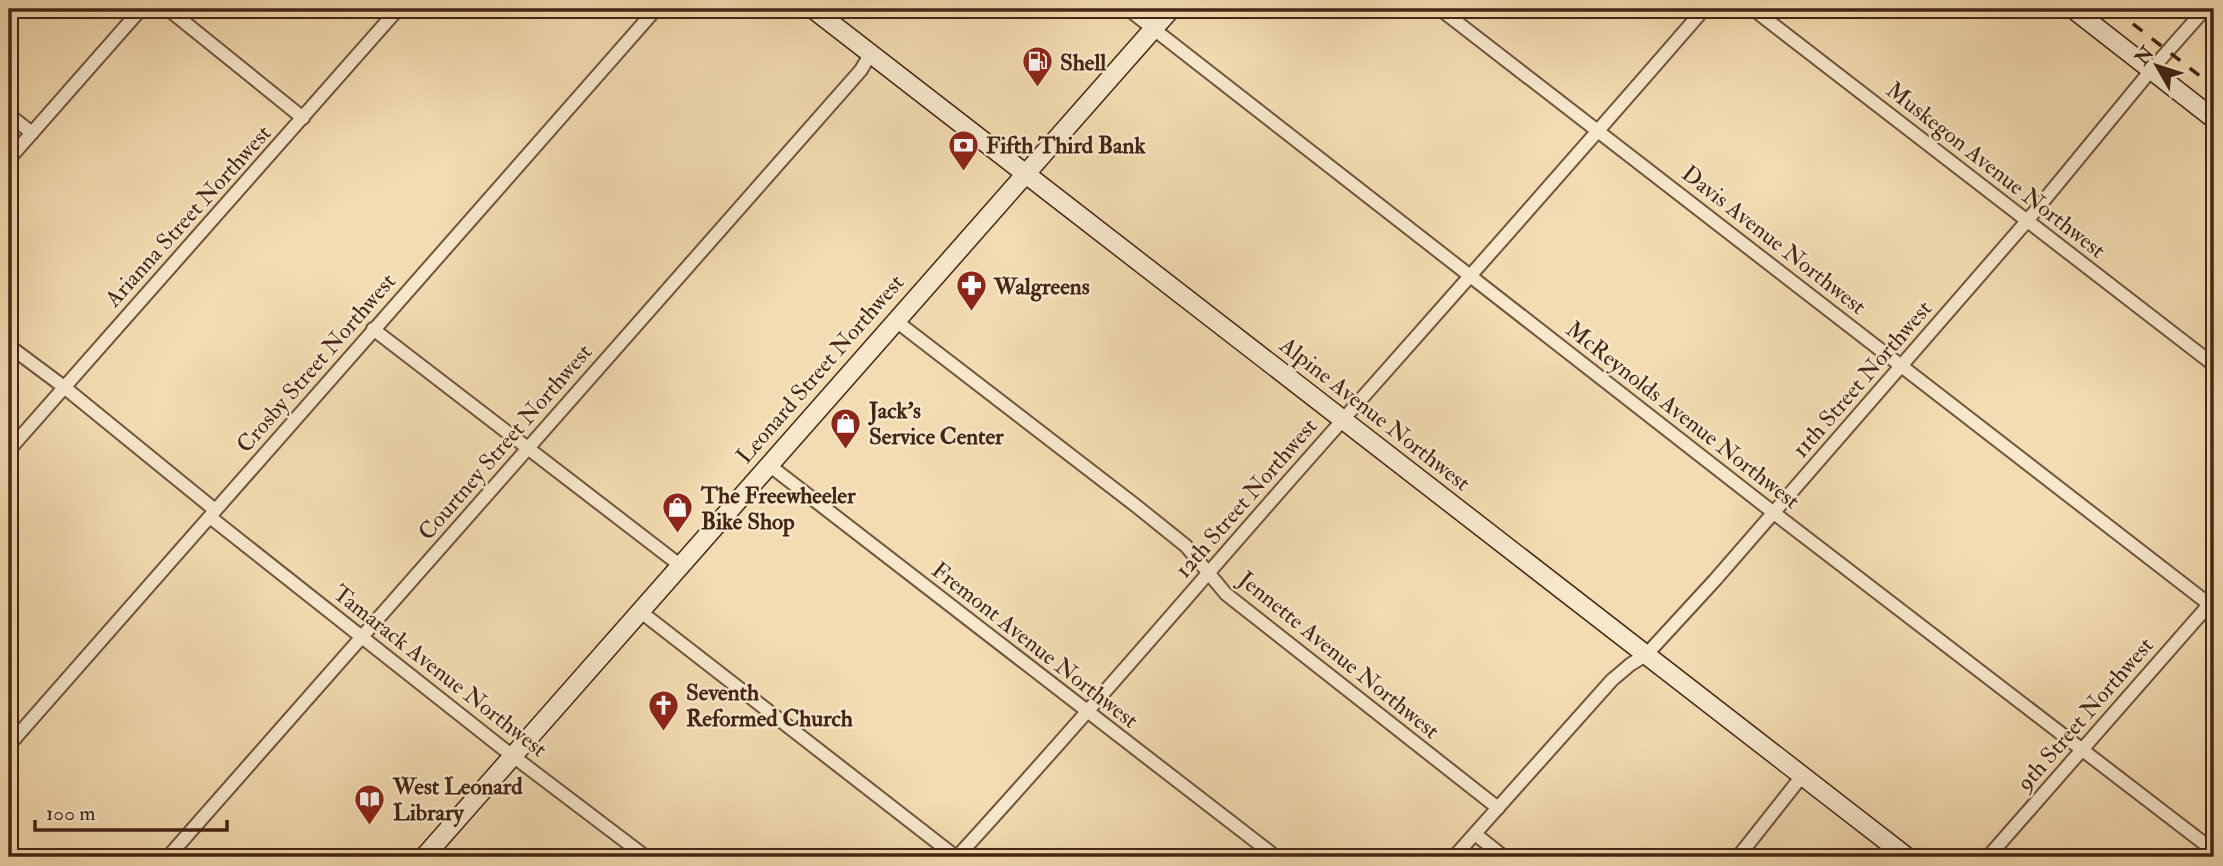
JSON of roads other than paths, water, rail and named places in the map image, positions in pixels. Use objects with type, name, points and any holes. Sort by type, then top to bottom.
[{"type":"main road","name":"Alpine Avenue Northwest","points":[[813,9],[1907,857]]},
{"type":"main road","name":"Leonard Street Northwest","points":[[424,857],[1171,9]]},
{"type":"main road","points":[[2073,9],[2214,119]]},
{"type":"street","points":[[9,159],[141,9]]},
{"type":"street","points":[[168,9],[303,118]]},
{"type":"street","name":"Arianna Street Northwest","points":[[9,450],[398,9]]},
{"type":"street","name":"Crosby Street Northwest","points":[[9,745],[656,9]]},
{"type":"street","name":"McReynolds Avenue Northwest","points":[[1128,9],[1774,513],[2214,851]]},
{"type":"street","name":"Davis Avenue Northwest","points":[[1440,9],[2213,603]]},
{"type":"street","name":"12th Street Northwest","points":[[957,857],[1088,713],[1704,9]]},
{"type":"street","name":"Muskegon Avenue Northwest","points":[[1753,9],[2214,365]]},
{"type":"street","name":"11th Street Northwest","points":[[1454,857],[1612,680],[1646,655],[1774,513],[2027,221],[2205,9]]},
{"type":"street","name":"Courtney Street Northwest","points":[[167,857],[861,70],[871,53]]},
{"type":"street","points":[[9,115],[32,133]]},
{"type":"street","name":"Jennette Avenue Northwest","points":[[896,321],[1186,546],[1226,594],[1497,808]]},
{"type":"street","points":[[373,329],[681,566]]},
{"type":"street","name":"Tamarack Avenue Northwest","points":[[9,346],[64,387],[362,638],[646,857]]},
{"type":"street","name":"Fremont Avenue Northwest","points":[[769,465],[1276,857]]},
{"type":"street","name":"9th Street Northwest","points":[[1988,857],[2213,603]]},
{"type":"street","points":[[641,612],[957,857]]},
{"type":"street","points":[[1738,857],[1802,776]]},
{"type":"street","points":[[1475,834],[1504,857]]},
{"type":"railway","points":[[2114,9],[2214,87]]},
{"type":"place","name":"Shell","points":[[1037,89]]},
{"type":"place","name":"Fifth Third Bank","points":[[963,172]]},
{"type":"place","name":"Walgreens","points":[[971,313]]},
{"type":"place","name":"Jack's Service Center","points":[[846,450]]},
{"type":"place","name":"The Freewheeler Bike Shop","points":[[678,535]]},
{"type":"place","name":"Seventh Reformed Church","points":[[663,732]]},
{"type":"place","name":"West Leonard Library","points":[[370,826]]}]
